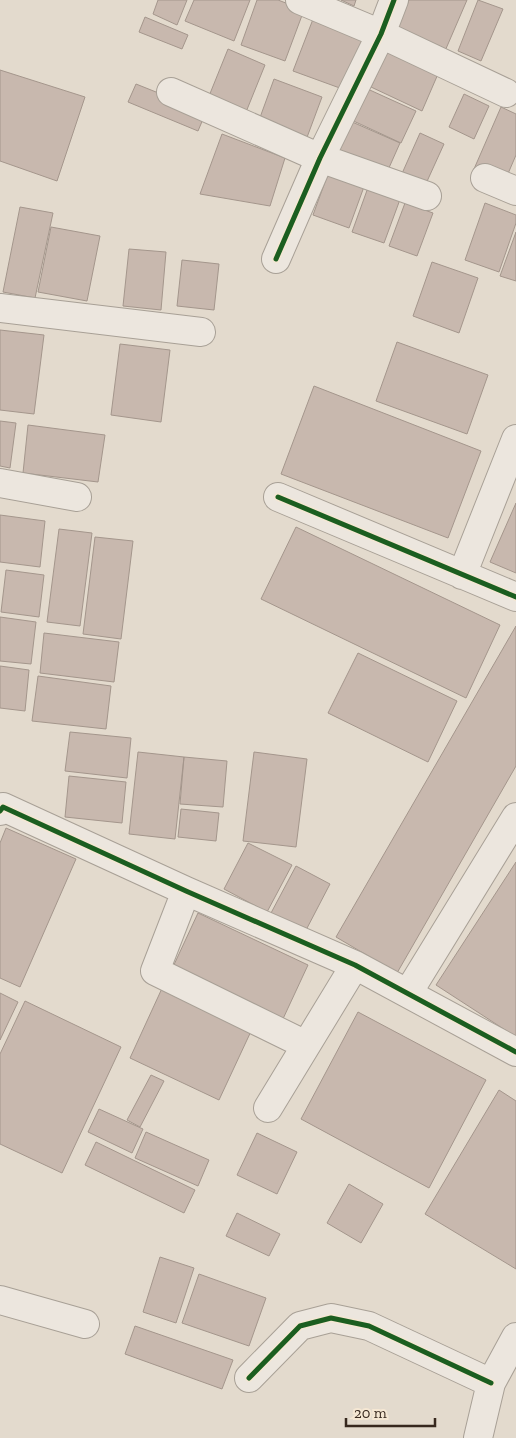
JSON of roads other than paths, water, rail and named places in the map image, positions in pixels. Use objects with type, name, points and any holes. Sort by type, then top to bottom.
[{"type":"street","points":[[300,0],[381,34],[506,93]]},
{"type":"street","points":[[276,259],[320,158],[381,34],[394,0]]},
{"type":"street","points":[[171,92],[320,158],[427,196]]},
{"type":"street","points":[[485,178],[516,190]]},
{"type":"street","points":[[0,308],[201,332]]},
{"type":"street","points":[[462,575],[516,439]]},
{"type":"street","points":[[0,484],[78,497]]},
{"type":"street","points":[[278,497],[516,597]]},
{"type":"street","points":[[0,811],[3,808],[355,965],[516,1052]]},
{"type":"street","points":[[408,993],[516,817]]},
{"type":"street","points":[[186,891],[155,971],[306,1045]]},
{"type":"street","points":[[268,1108],[355,965]]},
{"type":"street","points":[[0,1300],[85,1324]]},
{"type":"street","points":[[249,1378],[300,1326],[331,1318],[369,1326],[491,1383]]},
{"type":"street","points":[[478,1438],[491,1383],[516,1337]]}]
